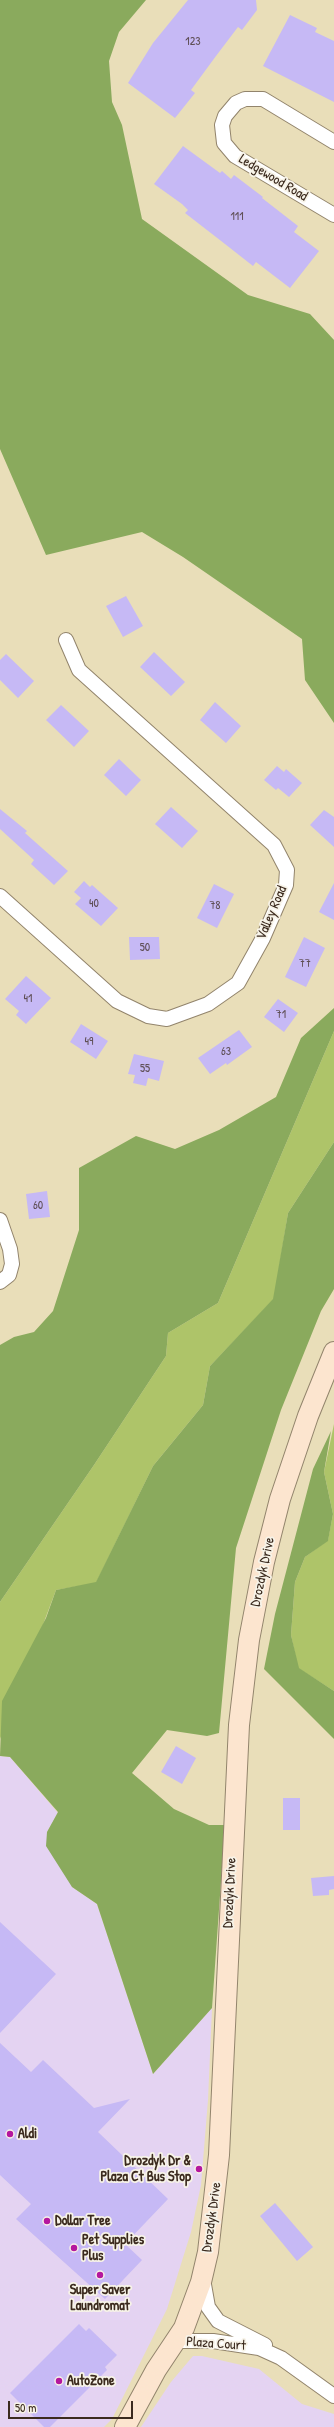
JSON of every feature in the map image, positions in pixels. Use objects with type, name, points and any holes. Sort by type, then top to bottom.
[{"type":"street","name":"Ledgewood Road","points":[[334,142],[263,99],[249,99],[236,103],[224,116],[222,125],[224,143],[235,156],[334,215]]},
{"type":"street","name":"Valley Road","points":[[0,896],[117,1001],[148,1016],[167,1019],[208,1004],[238,983],[263,938],[286,885],[287,870],[274,845],[79,670],[66,640]]},
{"type":"street","points":[[0,1220],[10,1249],[12,1264],[4,1278]]},
{"type":"street","name":"Drozdyk Drive","points":[[125,2427],[173,2341],[184,2328],[202,2277],[212,2225],[219,2155],[239,1725],[249,1640],[264,1562],[280,1499],[308,1416],[334,1352]]},
{"type":"street","name":"Plaza Court","points":[[202,2277],[208,2307],[218,2322],[253,2338],[318,2382],[334,2396]]},
{"type":"street","name":"Plaza Court","points":[[173,2341],[239,2344],[259,2348],[281,2358]]},
{"type":"shaded area","points":[[0,1756],[10,1757],[58,1813],[47,1832],[72,1887],[97,1904],[153,2074],[212,2008],[208,2100],[201,2185],[191,2232],[167,2309],[112,2419],[104,2427],[0,2427]]},
{"type":"shaded area","points":[[193,2356],[202,2356],[259,2369],[302,2404],[334,2414],[334,2427],[141,2427],[171,2382]]},
{"type":"green space","points":[[0,0],[146,0],[119,32],[109,61],[112,102],[122,125],[142,219],[248,295],[310,314],[334,340],[334,723],[305,680],[302,639],[183,557],[142,532],[46,555],[0,449]]},
{"type":"green space","points":[[334,1008],[334,1031],[218,1303],[168,1333],[166,1356],[94,1465],[0,1602],[0,1345],[14,1337],[34,1332],[53,1311],[79,1230],[79,1168],[136,1136],[175,1149],[219,1130],[276,1097],[301,1038]]},
{"type":"green space","points":[[334,1031],[334,1142],[288,1213],[274,1299],[210,1366],[203,1405],[153,1466],[96,1583],[56,1590],[0,1739],[0,1602],[94,1465],[166,1356],[168,1333],[218,1303]]},
{"type":"green space","points":[[334,1142],[334,1289],[321,1311],[281,1410],[236,1548],[219,1733],[207,1736],[167,1730],[132,1773],[174,1809],[209,1825],[225,1825],[212,2008],[153,2074],[97,1904],[72,1887],[46,1846],[47,1832],[58,1812],[10,1757],[0,1756],[2,1701],[46,1618],[56,1590],[96,1582],[153,1466],[203,1405],[210,1366],[273,1299],[288,1213]]},
{"type":"green space","points":[[334,1424],[334,1691],[298,1668],[291,1635],[295,1582],[305,1557],[328,1540],[333,1514],[324,1472]]},
{"type":"green space","points":[[331,1431],[324,1472],[333,1514],[328,1541],[305,1557],[295,1582],[291,1635],[299,1668],[334,1691],[334,1739],[264,1669],[275,1614],[313,1469]]},
{"type":"building","points":[[188,0],[256,0],[257,10],[242,30],[238,27],[191,90],[195,93],[175,118],[128,83],[153,43]]},
{"type":"building","points":[[290,15],[317,28],[315,32],[334,41],[334,102],[263,66]]},
{"type":"building","points":[[183,146],[220,173],[222,171],[231,179],[234,175],[263,197],[262,198],[298,226],[294,232],[319,251],[290,288],[256,262],[253,266],[185,213],[188,210],[182,204],[154,184]]},
{"type":"building","points":[[126,596],[143,626],[123,637],[106,606]]},
{"type":"building","points":[[154,652],[185,682],[171,696],[140,667]]},
{"type":"building","points":[[6,654],[34,681],[18,698],[0,680],[0,660]]},
{"type":"building","points":[[215,702],[241,726],[226,743],[200,720]]},
{"type":"building","points":[[61,705],[89,731],[74,747],[46,720]]},
{"type":"building","points":[[119,759],[141,780],[126,796],[104,775]]},
{"type":"building","points":[[277,766],[284,772],[286,769],[302,783],[289,797],[278,788],[276,790],[264,780]]},
{"type":"building","points":[[171,807],[198,831],[182,848],[155,824]]},
{"type":"building","points":[[0,809],[27,831],[25,833],[68,871],[54,885],[31,864],[34,860],[0,829]]},
{"type":"building","points":[[324,810],[334,817],[334,847],[310,825]]},
{"type":"building","points":[[84,881],[90,887],[92,885],[118,908],[101,926],[75,904],[81,898],[74,892]]},
{"type":"building","points":[[334,883],[334,920],[319,912]]},
{"type":"building","points":[[214,884],[234,894],[217,928],[197,918]]},
{"type":"building","points":[[129,937],[159,937],[160,959],[130,960]]},
{"type":"building","points":[[304,937],[325,948],[306,987],[285,977]]},
{"type":"building","points":[[26,976],[51,998],[26,1024],[16,1015],[19,1011],[5,999]]},
{"type":"building","points":[[278,999],[298,1013],[284,1032],[264,1017]]},
{"type":"building","points":[[81,1024],[108,1041],[96,1059],[70,1042]]},
{"type":"building","points":[[239,1030],[252,1047],[227,1065],[226,1063],[210,1074],[198,1058]]},
{"type":"building","points":[[134,1054],[164,1061],[159,1081],[148,1078],[146,1086],[133,1083],[135,1075],[128,1074]]},
{"type":"building","points":[[47,1191],[50,1217],[29,1219],[26,1194]]},
{"type":"building","points":[[176,1746],[196,1758],[182,1784],[161,1772]]},
{"type":"building","points":[[283,1798],[300,1798],[300,1830],[283,1830]]},
{"type":"building","points":[[334,1876],[334,1889],[329,1890],[329,1895],[313,1896],[311,1878]]},
{"type":"building","points":[[0,1922],[56,1974],[0,2033]]},
{"type":"building","points":[[0,2043],[31,2072],[43,2060],[94,2108],[130,2099],[98,2132],[168,2199],[125,2244],[142,2260],[105,2299],[16,2219],[31,2204],[0,2175]]},
{"type":"building","points":[[275,2203],[313,2247],[297,2261],[260,2216]]},
{"type":"building","name":"AutoZone","points":[[79,2324],[86,2331],[89,2328],[117,2355],[105,2367],[107,2370],[50,2427],[44,2427],[10,2393]]},
{"type":"place","name":"Aldi","points":[[10,2134]]},
{"type":"place","name":"Drozdyk Dr & Plaza Ct Bus Stop","points":[[199,2169]]},
{"type":"place","name":"Dollar Tree","points":[[47,2221]]},
{"type":"place","name":"Pet Supplies Plus","points":[[74,2248]]},
{"type":"place","name":"Super Saver Laundromat","points":[[100,2275]]},
{"type":"place","name":"AutoZone","points":[[59,2381]]}]
